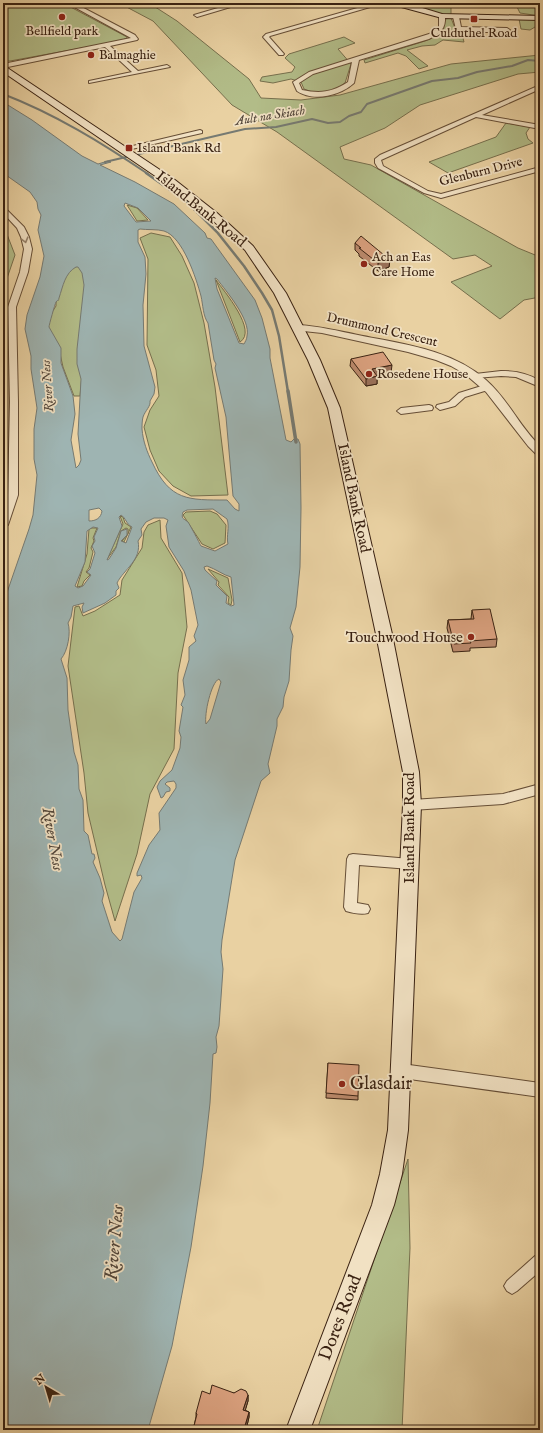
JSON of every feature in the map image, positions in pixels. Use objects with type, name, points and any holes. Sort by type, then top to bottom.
[{"type":"main road","points":[[397,3],[442,16],[540,18]]},
{"type":"main road","name":"Island Bank Road","points":[[3,67],[172,182],[224,224],[249,248],[280,293],[325,384],[334,408],[366,549],[411,772],[412,805],[402,1071],[398,1130],[391,1174],[383,1205]]},
{"type":"main road","name":"Dores Road","points":[[298,1430],[383,1205]]},
{"type":"street","points":[[3,67],[135,39],[133,36],[70,3]]},
{"type":"street","points":[[196,15],[241,3]]},
{"type":"street","points":[[281,54],[266,36],[381,3]]},
{"type":"street","points":[[356,59],[351,83],[337,92],[317,96],[300,91],[296,82],[311,73],[356,59],[427,38],[440,31],[443,26],[442,16]]},
{"type":"street","points":[[456,17],[458,28],[466,30],[507,30]]},
{"type":"street","points":[[107,46],[137,73]]},
{"type":"street","points":[[96,87],[89,80],[168,68],[158,60]]},
{"type":"street","name":"Glenburn Drive","points":[[540,87],[474,115],[378,159],[380,167],[426,192],[441,196],[540,169]]},
{"type":"street","points":[[474,115],[540,127]]},
{"type":"street","points":[[128,153],[200,132]]},
{"type":"street","points":[[3,209],[20,227],[26,237],[28,249],[24,272],[12,307],[14,402],[13,495],[3,526]]},
{"type":"street","name":"Drummond Crescent","points":[[298,328],[318,329],[429,354],[460,366],[488,387],[522,432],[540,452]]},
{"type":"street","points":[[475,376],[515,373],[528,377],[540,384]]},
{"type":"street","points":[[440,407],[452,404],[462,395],[488,387]]},
{"type":"street","points":[[401,411],[429,408]]},
{"type":"street","points":[[412,805],[503,799],[540,789]]},
{"type":"street","points":[[364,909],[350,908],[353,859],[410,864]]},
{"type":"street","points":[[402,1071],[540,1090]]},
{"type":"street","points":[[512,1286],[540,1261]]},
{"type":"green space","name":"Bellfield park","points":[[3,3],[63,3],[127,38],[120,41],[3,61]]},
{"type":"green space","points":[[119,3],[149,3],[177,21],[249,79],[261,98],[301,100],[340,95],[451,64],[540,55],[540,72],[518,74],[420,105],[385,128],[340,147],[344,159],[371,165],[518,248],[540,257],[540,297],[524,300],[500,319],[451,282],[492,266],[475,255],[453,259],[277,132],[232,105],[153,21]]},
{"type":"green space","points":[[440,3],[451,3],[451,15],[433,13],[421,9]]},
{"type":"green space","points":[[498,3],[533,3],[534,6],[540,7],[540,16],[520,13],[516,5]]},
{"type":"green space","points":[[451,18],[455,28],[461,31],[464,42],[443,40],[435,45],[422,46],[407,50],[428,66],[419,69],[406,56],[398,53],[365,63],[364,60],[425,41],[443,33],[445,19]]},
{"type":"green space","points":[[519,19],[540,20],[540,24],[530,30],[521,29]]},
{"type":"green space","points":[[344,37],[355,43],[338,49],[351,64],[345,83],[333,91],[315,93],[304,89],[301,82],[291,79],[273,83],[260,81],[262,77],[292,72],[295,67],[285,58],[289,54]]},
{"type":"green space","points":[[506,123],[530,127],[526,133],[528,139],[533,143],[448,173],[429,162],[496,137]]},
{"type":"green space","points":[[127,205],[137,208],[148,220],[137,221]]},
{"type":"green space","points":[[3,224],[15,255],[3,290]]},
{"type":"green space","points":[[151,233],[170,237],[182,256],[194,283],[204,323],[215,387],[228,495],[191,496],[173,486],[159,471],[150,450],[144,427],[150,410],[159,396],[156,370],[147,345],[148,259],[140,238]]},
{"type":"green space","points":[[80,266],[89,274],[89,305],[80,396],[74,396],[63,367],[59,349],[47,336],[47,320],[56,306],[56,298],[68,268]]},
{"type":"green space","points":[[216,280],[238,311],[242,320],[245,329],[244,337],[240,342]]},
{"type":"green space","points":[[210,511],[217,514],[226,525],[225,543],[213,549],[202,544],[183,515],[186,512]]},
{"type":"green space","points":[[120,516],[123,517],[125,523],[131,527],[128,533],[128,529],[126,528],[121,531],[116,547],[107,559],[123,524]]},
{"type":"green space","points":[[160,520],[161,538],[182,573],[187,627],[178,673],[174,749],[150,794],[137,854],[115,921],[88,813],[84,773],[68,666],[75,607],[79,606],[83,616],[95,611],[120,595],[122,580],[142,548],[144,532],[148,525]]},
{"type":"green space","points":[[97,528],[91,548],[93,552],[89,568],[86,572],[90,575],[84,581],[82,586],[77,587],[87,554],[89,529]]},
{"type":"green space","points":[[208,569],[228,578],[232,600],[231,605],[228,603],[229,597],[218,585],[219,582]]},
{"type":"green space","points":[[408,1159],[410,1248],[402,1430],[317,1430]]},
{"type":"water","name":"River Ness","points":[[3,102],[32,120],[82,156],[98,164],[108,161],[111,162],[100,165],[135,182],[174,204],[205,233],[207,238],[211,239],[255,300],[262,318],[270,349],[270,358],[286,440],[291,442],[294,439],[298,439],[300,444],[300,567],[296,607],[290,628],[293,636],[289,681],[284,697],[283,707],[277,719],[277,726],[268,764],[270,773],[261,781],[235,860],[222,940],[221,952],[223,969],[219,1026],[216,1037],[217,1047],[216,1053],[213,1054],[210,1103],[203,1166],[191,1247],[172,1346],[148,1430],[3,1430],[3,604],[33,515],[37,475],[34,459],[34,429],[37,408],[31,369],[31,356],[25,329],[27,315],[40,277],[44,256],[38,230],[41,215],[37,202],[30,192],[3,173]],"holes":[[[125,203],[138,208],[151,221],[136,222],[124,206]],[[138,230],[164,231],[171,235],[183,249],[196,279],[203,310],[208,323],[216,364],[215,368],[226,417],[233,496],[239,504],[239,511],[235,509],[227,500],[201,500],[182,496],[173,491],[159,475],[144,442],[142,420],[150,405],[155,387],[144,346],[143,305],[146,274],[145,257],[138,242]],[[78,267],[82,273],[84,285],[77,349],[77,364],[81,379],[78,434],[81,460],[76,468],[71,440],[75,414],[73,396],[61,363],[61,348],[49,327],[55,304],[59,300],[65,280],[69,273]],[[215,278],[232,298],[242,314],[247,329],[247,336],[244,344],[239,343],[217,289]],[[99,508],[102,511],[99,517],[96,520],[89,521],[89,510]],[[213,509],[227,519],[228,544],[215,551],[201,546],[189,523],[183,518],[183,512],[187,510]],[[121,515],[132,527],[126,543],[121,541],[127,535],[127,529],[121,531],[116,548],[107,560],[122,526],[119,517]],[[154,518],[164,518],[168,520],[166,526],[169,547],[184,571],[191,590],[198,625],[194,636],[196,641],[189,647],[189,660],[183,680],[185,695],[181,705],[183,707],[179,731],[181,737],[180,748],[172,770],[160,781],[157,787],[161,798],[166,792],[170,791],[170,788],[165,784],[167,782],[174,781],[176,788],[159,813],[160,830],[149,845],[137,873],[137,876],[141,875],[142,878],[134,892],[122,939],[120,941],[112,932],[102,901],[104,893],[100,878],[93,862],[95,858],[94,854],[92,854],[88,835],[84,831],[83,800],[79,789],[78,765],[74,752],[68,710],[67,678],[61,659],[68,641],[68,623],[73,606],[84,603],[82,607],[83,613],[105,603],[116,595],[116,591],[119,588],[117,583],[132,564],[137,554],[139,548],[138,541],[142,535],[141,529],[146,522]],[[93,527],[98,528],[94,537],[95,541],[92,546],[95,553],[90,569],[87,572],[91,575],[83,586],[78,588],[75,586],[85,562],[87,531]],[[207,566],[231,577],[234,605],[231,606],[226,603],[227,596],[216,585],[217,581],[205,570],[204,567]],[[219,679],[221,682],[210,719],[206,724],[207,707],[216,681]]]},
{"type":"building","points":[[361,236],[390,260],[378,263],[359,248],[361,248],[355,243]]},
{"type":"building","points":[[383,352],[392,365],[372,369],[377,376],[366,379],[351,359]]},
{"type":"building","name":"Touchwood House","points":[[490,609],[497,639],[454,644],[448,620],[474,619],[472,610]]},
{"type":"building","name":"Glasdair","points":[[328,1063],[359,1065],[358,1096],[326,1093]]},
{"type":"building","points":[[212,1385],[234,1393],[241,1389],[246,1391],[248,1395],[243,1410],[249,1412],[244,1429],[193,1430],[202,1391],[210,1394]]},
{"type":"waterway","name":"Ault na Skiach","points":[[123,158],[245,129],[276,127],[312,119],[328,123],[340,122],[349,116],[361,112],[367,104],[432,81],[458,78],[477,72],[512,66],[528,60],[540,61]]},
{"type":"waterway","points":[[3,94],[60,120],[123,158]]},
{"type":"waterway","name":"Ault na Skiach","points":[[105,162],[123,158]]},
{"type":"waterway","points":[[123,158],[148,174]]},
{"type":"waterway","points":[[146,173],[187,202],[217,232],[244,266],[262,293],[272,310],[279,336],[288,392]]},
{"type":"waterway","points":[[288,391],[296,442]]},
{"type":"place","name":"Bellfield park","points":[[62,17]]},
{"type":"place","name":"Culduthel Road","points":[[474,19]]},
{"type":"place","name":"Balmaghie","points":[[91,55]]},
{"type":"place","name":"Island Bank Rd","points":[[129,148]]},
{"type":"place","name":"Ach an Eas Care Home","points":[[364,264]]},
{"type":"place","name":"Rosedene House","points":[[369,374]]},
{"type":"place","name":"Touchwood House","points":[[471,637]]},
{"type":"place","name":"Glasdair","points":[[342,1084]]}]
